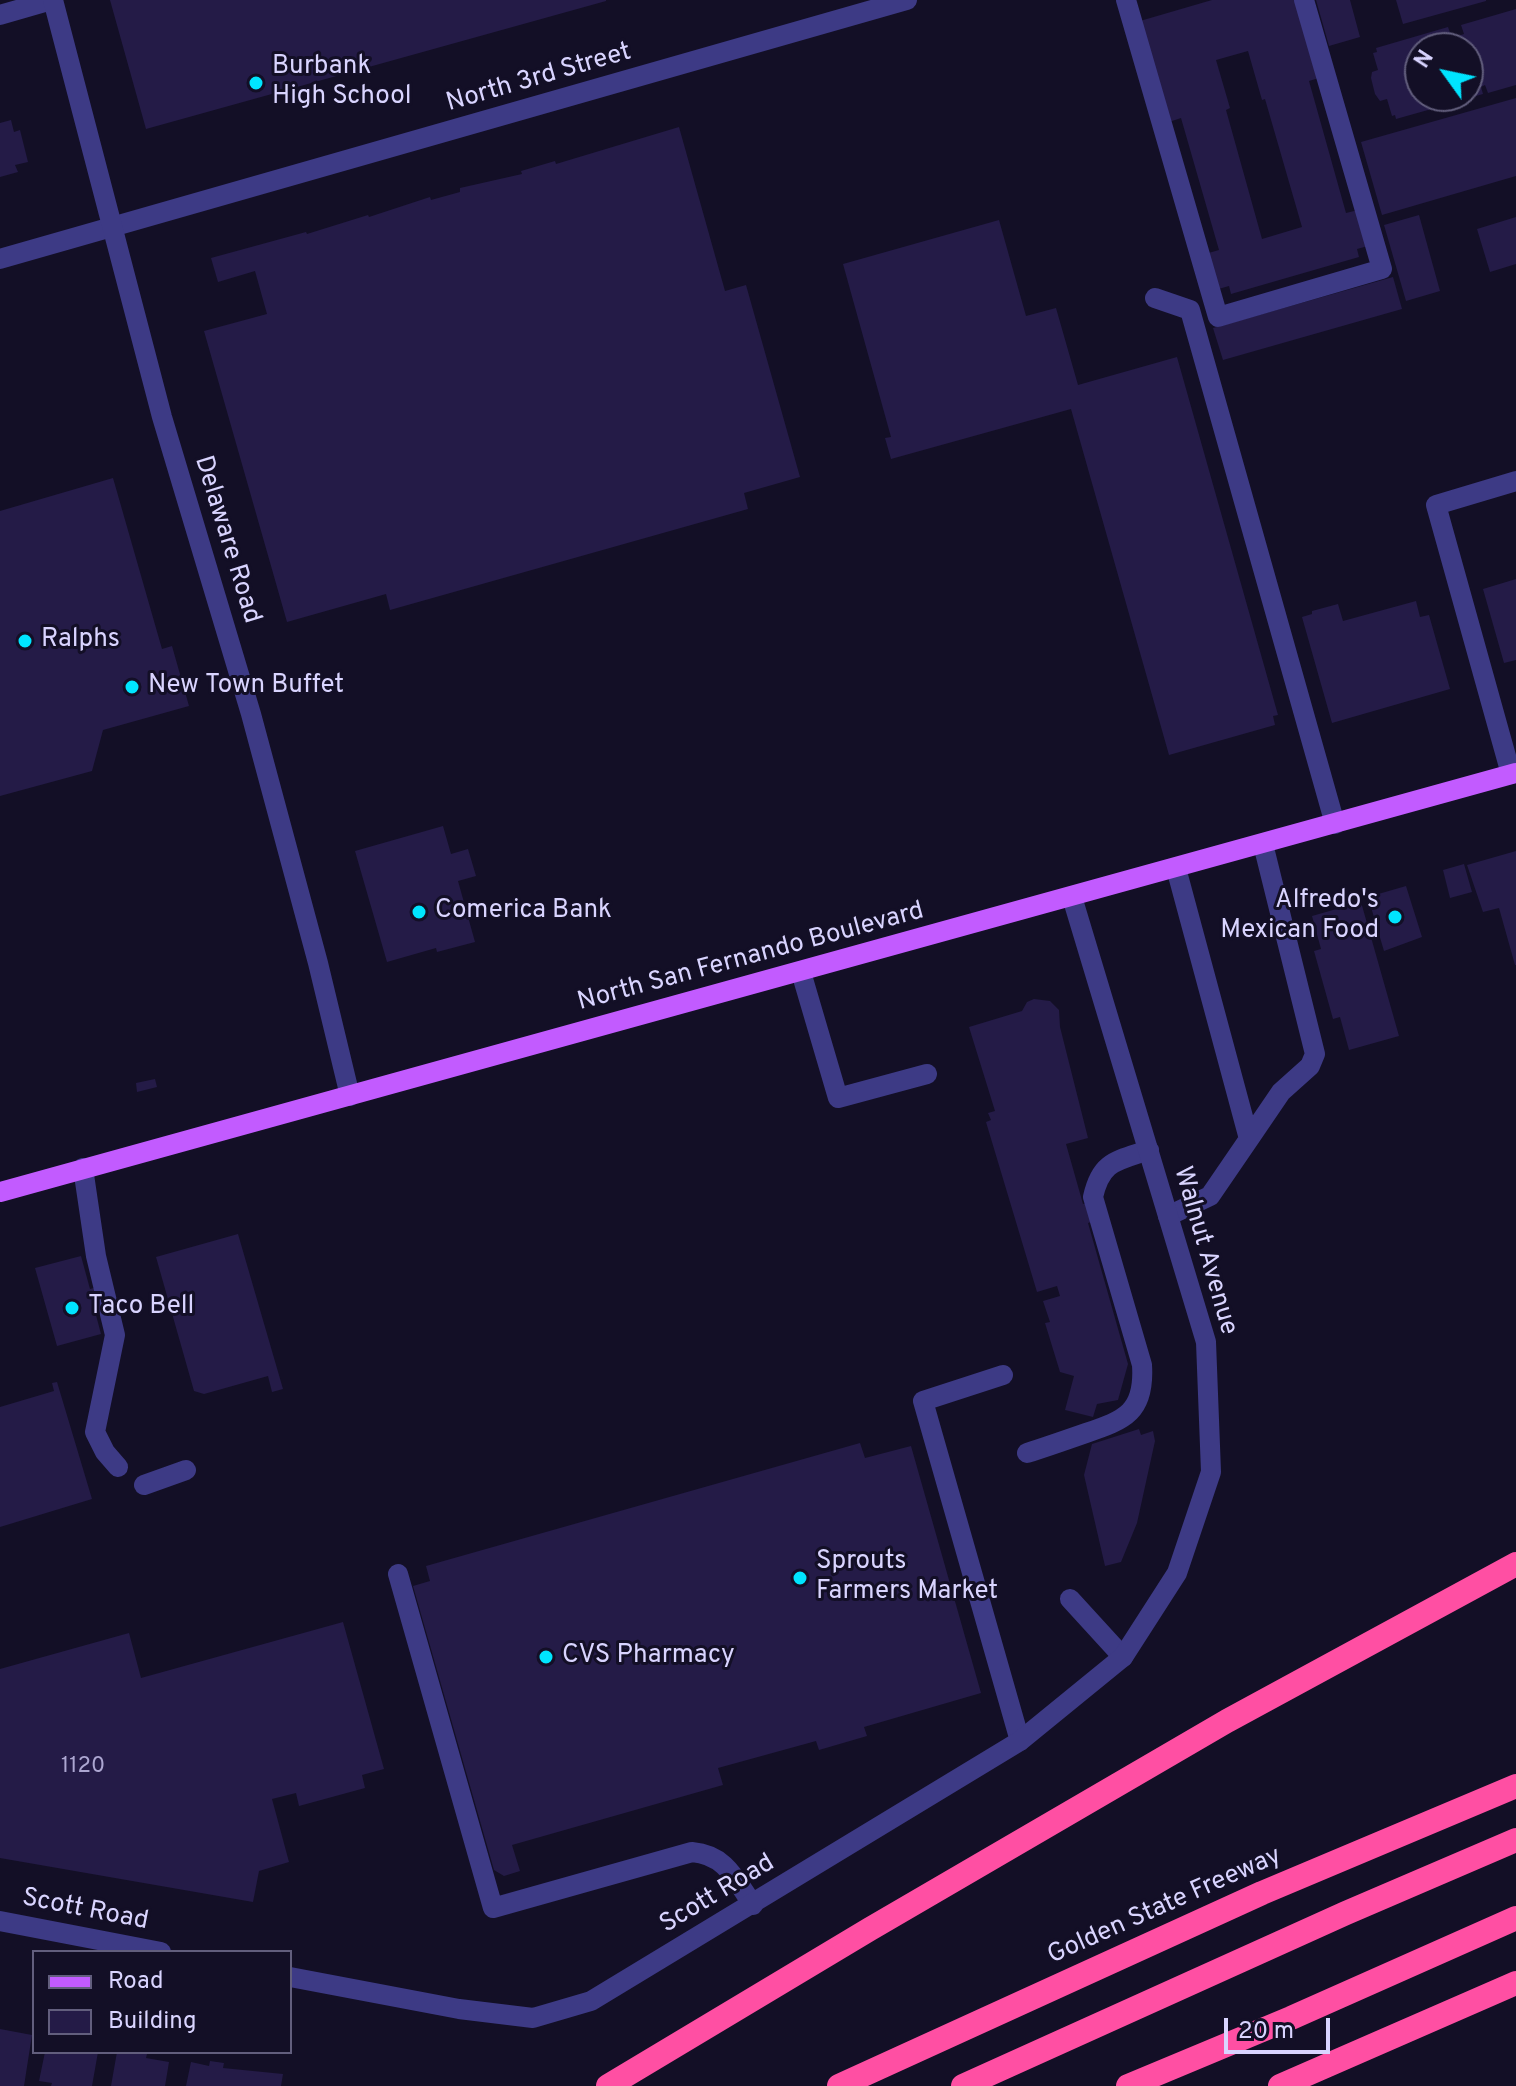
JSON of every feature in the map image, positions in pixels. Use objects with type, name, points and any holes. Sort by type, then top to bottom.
[{"type":"highway","points":[[608,2086],[1227,1721],[1516,1564]]},
{"type":"highway","name":"Golden State Freeway","points":[[839,2086],[1262,1893],[1516,1786]]},
{"type":"highway","points":[[963,2086],[1516,1840]]},
{"type":"highway","points":[[1128,2086],[1516,1918]]},
{"type":"highway","points":[[1280,2086],[1516,1983]]},
{"type":"main road","name":"North San Fernando Boulevard","points":[[0,1192],[1514,773]]},
{"type":"street","points":[[0,15],[53,0]]},
{"type":"street","name":"Delaware Road","points":[[53,0],[162,417],[251,714],[350,1096]]},
{"type":"street","name":"North 3rd Street","points":[[0,259],[907,0]]},
{"type":"street","points":[[1126,0],[1218,317],[1382,269],[1304,0]]},
{"type":"street","points":[[1155,298],[1190,310],[1335,824]]},
{"type":"street","points":[[1514,773],[1436,505],[1516,481]]},
{"type":"street","points":[[1168,1216],[1210,1196],[1281,1092],[1310,1066],[1315,1054],[1263,844]]},
{"type":"street","points":[[1176,868],[1249,1139]]},
{"type":"street","name":"Walnut Avenue","points":[[1072,897],[1206,1342],[1211,1472],[1177,1573],[1123,1657]]},
{"type":"street","points":[[801,972],[838,1098],[927,1074]]},
{"type":"street","points":[[1027,1453],[1120,1421],[1134,1406],[1143,1383],[1142,1365],[1093,1197],[1098,1178],[1113,1162],[1149,1150]]},
{"type":"street","points":[[83,1168],[96,1256],[115,1335],[95,1432],[105,1452],[118,1467]]},
{"type":"street","points":[[1003,1375],[923,1401],[1020,1741]]},
{"type":"street","points":[[144,1485],[186,1470]]},
{"type":"street","points":[[398,1574],[493,1908],[692,1852],[709,1853],[722,1861],[753,1905]]},
{"type":"street","points":[[1070,1599],[1123,1657]]},
{"type":"street","name":"Scott Road","points":[[292,1977],[459,2009],[533,2018],[591,2001],[1020,1741],[1123,1657]]},
{"type":"street","name":"Scott Road","points":[[0,1921],[151,1950]]},
{"type":"building","name":"Burbank High School","points":[[110,0],[606,0],[606,1],[146,129]]},
{"type":"building","points":[[1212,0],[1300,0],[1322,77],[1309,81],[1346,213],[1358,210],[1368,246],[1357,249],[1359,257],[1231,294],[1229,286],[1215,290],[1205,254],[1219,250],[1181,118],[1169,122],[1140,21]],"holes":[[[1248,51],[1262,100],[1265,99],[1302,227],[1262,239],[1226,110],[1230,108],[1216,60]]]},
{"type":"building","points":[[1316,0],[1350,0],[1360,37],[1329,46]]},
{"type":"building","points":[[1396,0],[1486,0],[1486,1],[1403,24]]},
{"type":"building","points":[[1516,9],[1516,85],[1488,93],[1484,86],[1484,32],[1463,32],[1461,25]]},
{"type":"building","points":[[1448,27],[1450,32],[1431,32]]},
{"type":"building","points":[[1404,40],[1404,112],[1421,112],[1396,119],[1395,115],[1392,116],[1387,99],[1380,101],[1375,94],[1371,78],[1372,72],[1378,70],[1373,53],[1377,52],[1376,48]]},
{"type":"building","points":[[1516,98],[1516,176],[1382,215],[1361,142],[1467,112],[1484,112],[1484,107]]},
{"type":"building","points":[[11,120],[14,132],[20,130],[28,162],[15,165],[18,172],[0,177],[0,123]]},
{"type":"building","points":[[679,127],[725,291],[746,285],[800,477],[744,493],[748,509],[390,610],[386,594],[287,622],[204,331],[267,314],[255,271],[218,282],[211,258],[369,217],[430,197],[431,200],[460,192],[460,188],[522,174],[521,171],[555,161],[556,164]]},
{"type":"building","points":[[1419,215],[1440,291],[1406,301],[1384,225]]},
{"type":"building","points":[[1516,217],[1516,264],[1490,272],[1477,229]]},
{"type":"building","points":[[999,220],[1026,316],[1056,308],[1078,385],[1177,357],[1278,715],[1273,716],[1275,725],[1169,755],[1071,409],[891,459],[885,438],[891,437],[843,264]]},
{"type":"building","points":[[1393,277],[1402,309],[1223,360],[1213,328]]},
{"type":"building","points":[[113,478],[162,649],[172,646],[189,706],[103,730],[92,771],[0,796],[0,511]]},
{"type":"building","points":[[1516,579],[1516,660],[1504,663],[1483,589]]},
{"type":"building","points":[[1416,601],[1420,617],[1429,615],[1450,689],[1332,723],[1302,617],[1338,604],[1343,621]]},
{"type":"building","name":"Comerica Bank","points":[[443,826],[451,854],[468,849],[476,876],[458,881],[475,942],[437,952],[436,948],[387,962],[355,851]]},
{"type":"building","points":[[1516,851],[1515,965],[1499,908],[1483,912],[1467,865]]},
{"type":"building","points":[[1464,864],[1472,892],[1450,898],[1443,870]]},
{"type":"building","name":"Alfredo's Mexican Food","points":[[1406,886],[1422,937],[1384,951],[1368,897]]},
{"type":"building","points":[[1361,902],[1399,1036],[1349,1050],[1340,1017],[1333,1019],[1314,951],[1321,949],[1312,916]]},
{"type":"building","points":[[1034,999],[1050,1001],[1059,1010],[1060,1027],[1088,1138],[1066,1144],[1083,1204],[1087,1203],[1092,1222],[1088,1223],[1128,1364],[1118,1400],[1097,1404],[1093,1417],[1065,1410],[1074,1376],[1060,1372],[1045,1323],[1050,1322],[1043,1301],[1060,1296],[1057,1286],[1037,1292],[986,1122],[991,1120],[988,1113],[995,1111],[969,1027],[1022,1011],[1027,1002]]},
{"type":"building","points":[[155,1079],[157,1087],[137,1092],[136,1083]]},
{"type":"building","points":[[238,1234],[283,1389],[272,1392],[268,1376],[204,1394],[194,1391],[156,1257]]},
{"type":"building","points":[[81,1256],[90,1289],[97,1287],[101,1302],[93,1304],[101,1334],[57,1346],[35,1268]]},
{"type":"building","points":[[57,1382],[92,1499],[0,1527],[0,1407],[54,1391],[52,1383]]},
{"type":"building","points":[[1139,1429],[1141,1435],[1153,1431],[1155,1441],[1137,1523],[1121,1562],[1105,1566],[1084,1475],[1092,1444]]},
{"type":"building","points":[[860,1443],[865,1458],[911,1446],[981,1693],[864,1727],[867,1736],[819,1750],[816,1741],[718,1768],[723,1785],[512,1845],[520,1871],[504,1876],[494,1870],[413,1586],[430,1581],[426,1566]]},
{"type":"building","points":[[343,1622],[384,1769],[362,1775],[365,1788],[299,1806],[296,1793],[272,1799],[289,1862],[259,1871],[253,1902],[0,1858],[0,1669],[129,1633],[141,1678]]},
{"type":"building","points":[[0,2029],[32,2035],[24,2086],[0,2086]]},
{"type":"building","points":[[45,2054],[98,2054],[92,2086],[51,2086],[52,2083],[39,2081]]},
{"type":"building","points":[[117,2054],[147,2054],[146,2058],[169,2062],[165,2086],[111,2086]]},
{"type":"building","points":[[210,2061],[224,2063],[223,2068],[283,2074],[281,2086],[186,2086],[191,2062],[209,2066]]},
{"type":"place","name":"Burbank High School","points":[[256,83]]},
{"type":"place","name":"Ralphs","points":[[25,641]]},
{"type":"place","name":"New Town Buffet","points":[[132,687]]},
{"type":"place","name":"Comerica Bank","points":[[419,912]]},
{"type":"place","name":"Alfredo's Mexican Food","points":[[1395,917]]},
{"type":"place","name":"Taco Bell","points":[[72,1308]]},
{"type":"place","name":"Sprouts Farmers Market","points":[[800,1578]]},
{"type":"place","name":"CVS Pharmacy","points":[[546,1657]]}]
